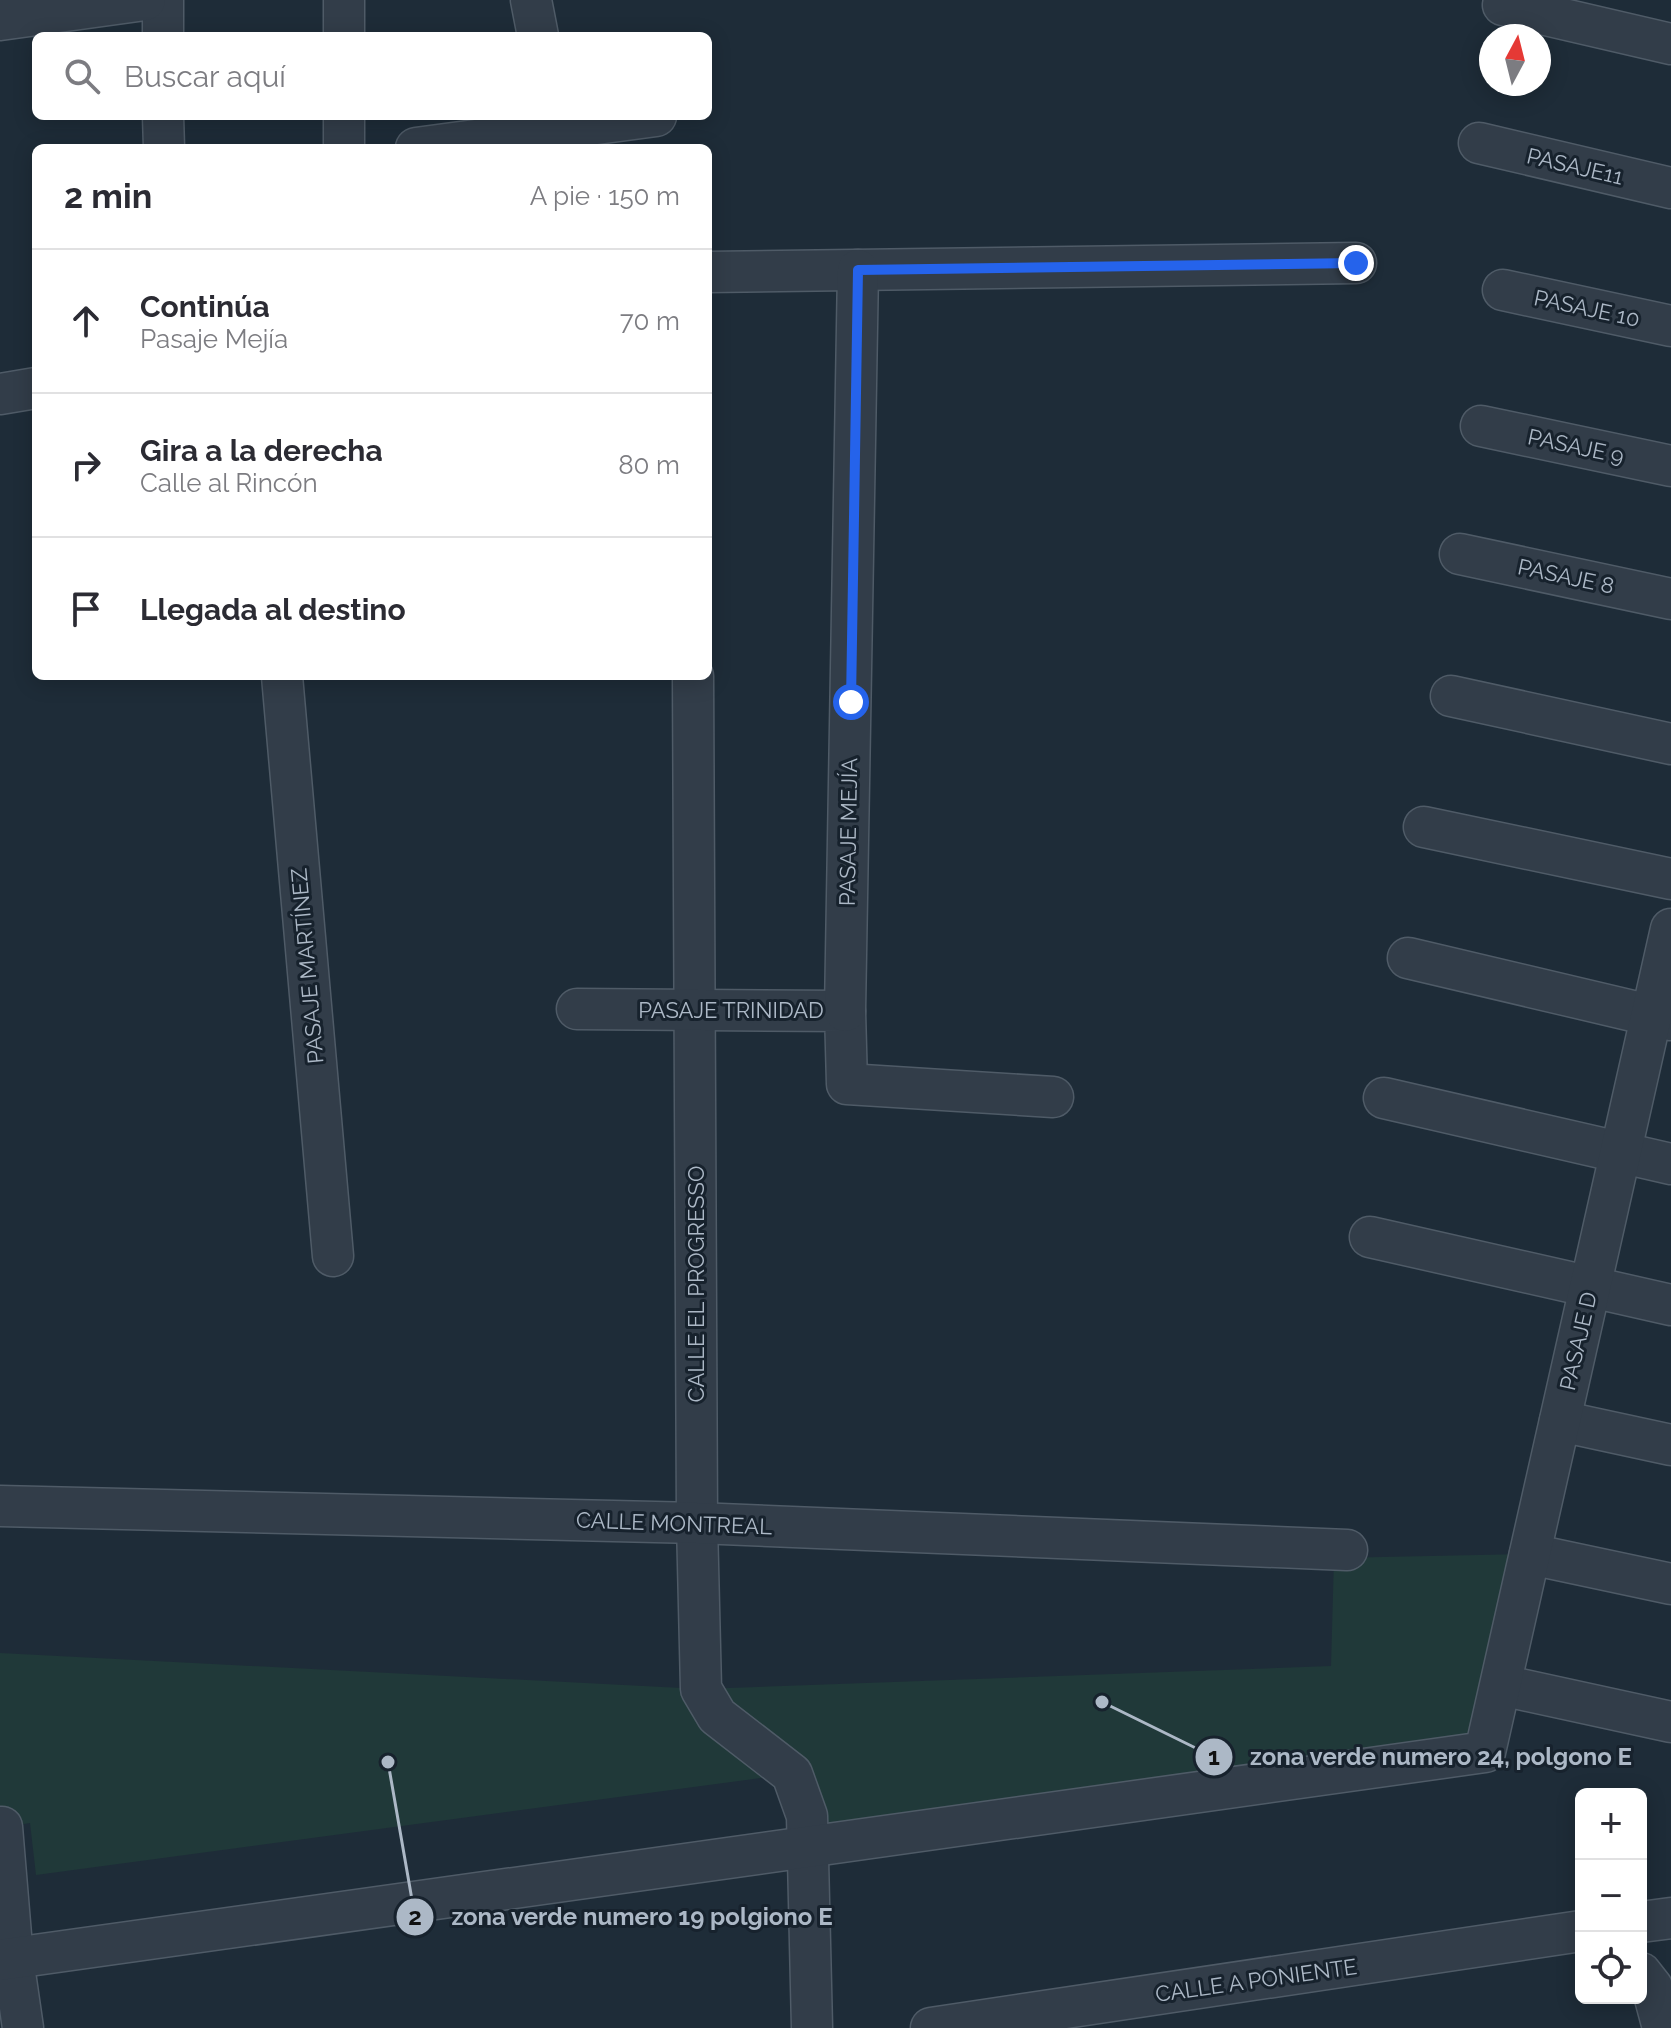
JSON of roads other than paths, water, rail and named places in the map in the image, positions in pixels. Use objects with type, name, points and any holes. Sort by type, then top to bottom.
[{"type":"street","points":[[0,20],[145,0]]},
{"type":"street","points":[[163,0],[163,32]]},
{"type":"street","points":[[344,0],[344,32]]},
{"type":"street","points":[[531,0],[537,32]]},
{"type":"street","points":[[1503,5],[1671,44]]},
{"type":"street","points":[[163,120],[164,144]]},
{"type":"street","points":[[344,120],[344,144]]},
{"type":"street","points":[[436,144],[536,124],[596,120]]},
{"type":"street","name":"PASAJE11","points":[[1479,143],[1671,188]]},
{"type":"street","points":[[712,272],[1356,263]]},
{"type":"street","name":"PASAJE MEJÍA","points":[[845,1011],[858,270]]},
{"type":"street","name":"PASAJE 10","points":[[1503,290],[1671,326]]},
{"type":"street","points":[[0,394],[32,389]]},
{"type":"street","name":"PASAJE 9","points":[[1481,426],[1671,466]]},
{"type":"street","name":"PASAJE 8","points":[[1460,554],[1671,599]]},
{"type":"street","name":"PASAJE MARTÍNEZ","points":[[282,680],[333,1256]]},
{"type":"street","name":"CALLE EL PROGRESSO","points":[[693,680],[697,1523],[701,1689],[717,1716],[792,1774],[807,1816],[812,2028]]},
{"type":"street","points":[[1451,696],[1671,744]]},
{"type":"street","points":[[1424,827],[1671,879]]},
{"type":"street","name":"PASAJE D","points":[[808,1847],[1485,1752],[1620,1152],[1661,1018],[1671,929]]},
{"type":"street","points":[[1408,958],[1661,1018]]},
{"type":"street","name":"PASAJE TRINIDAD","points":[[577,1009],[845,1011],[847,1084],[1053,1097]]},
{"type":"street","points":[[1384,1098],[1671,1164]]},
{"type":"street","points":[[1370,1237],[1671,1305]]},
{"type":"street","points":[[1560,1421],[1671,1445]]},
{"type":"street","name":"CALLE MONTREAL","points":[[0,1506],[697,1523],[1347,1550]]},
{"type":"street","points":[[1530,1554],[1671,1584]]},
{"type":"street","points":[[1501,1685],[1671,1722]]},
{"type":"street","points":[[2,1827],[7,1960],[23,2028]]},
{"type":"street","points":[[7,1960],[808,1847]]},
{"type":"street","points":[[1647,1921],[1671,1918]]},
{"type":"street","name":"CALLE A PONIENTE","points":[[931,2028],[1575,1932]]},
{"type":"street","points":[[1647,1981],[1652,1987],[1663,2028]]},
{"type":"place","name":"zona verde numero 24, polgono E","points":[[1102,1702]]},
{"type":"place","name":"zona verde numero 19 polgiono E","points":[[388,1762]]}]
